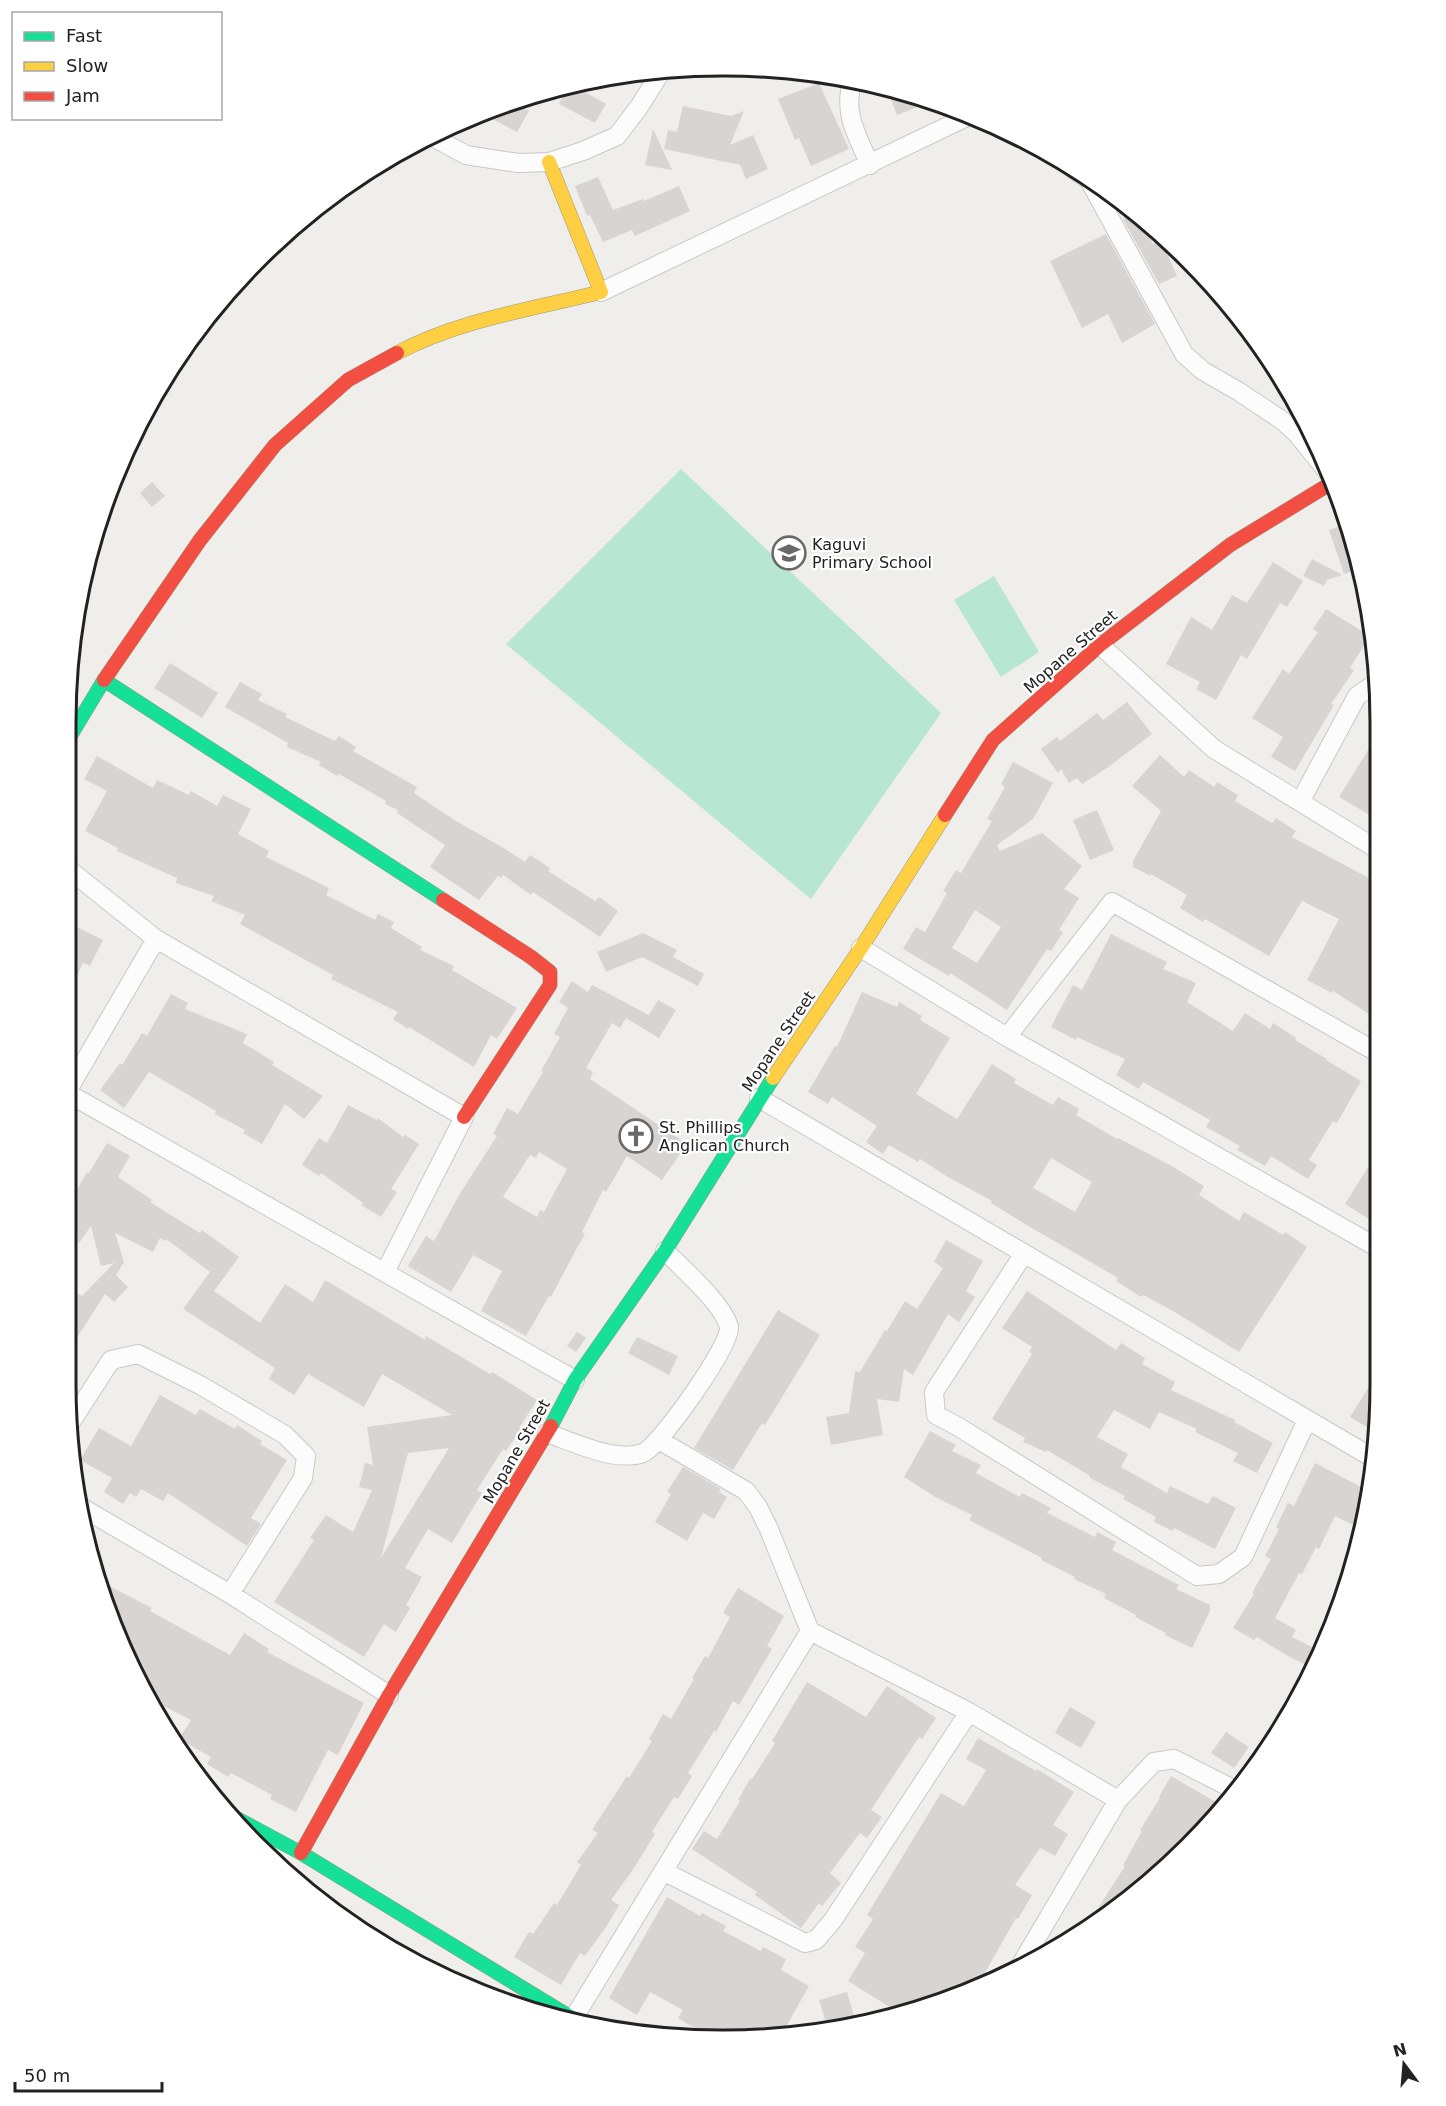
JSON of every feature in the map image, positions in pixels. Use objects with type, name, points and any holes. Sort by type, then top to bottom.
[{"type":"street","points":[[441,141],[466,155],[518,163],[549,162],[583,151],[617,136],[656,80]]},
{"type":"street","points":[[850,89],[850,119],[870,165]]},
{"type":"street","points":[[76,726],[104,680],[200,540],[275,445],[348,380],[411,346],[463,326],[601,292],[958,121]]},
{"type":"street","points":[[549,162],[601,292]]},
{"type":"street","points":[[1098,196],[1184,354],[1203,371],[1283,421],[1307,446]]},
{"type":"street","name":"Mopane Street","points":[[301,1853],[389,1695],[547,1434],[575,1380],[666,1251],[759,1098],[861,948],[993,740],[1100,645],[1230,545],[1324,487]]},
{"type":"street","points":[[1100,645],[1214,749],[1370,845]]},
{"type":"street","points":[[104,680],[531,957],[550,972],[550,985],[464,1117],[385,1272]]},
{"type":"street","points":[[1300,802],[1357,696],[1368,688]]},
{"type":"street","points":[[76,875],[156,939],[464,1117]]},
{"type":"street","points":[[1007,1037],[1112,902],[1370,1048]]},
{"type":"street","points":[[76,1076],[156,939]]},
{"type":"street","points":[[861,948],[1007,1037],[1370,1244]]},
{"type":"street","points":[[76,1098],[575,1380]]},
{"type":"street","points":[[759,1098],[1023,1255],[1365,1454]]},
{"type":"street","points":[[547,1434],[615,1456],[643,1453],[659,1440],[727,1341],[730,1329],[722,1311],[666,1251]]},
{"type":"street","points":[[1023,1255],[934,1392],[936,1415],[1197,1576],[1219,1574],[1243,1557],[1306,1420]]},
{"type":"street","points":[[77,1412],[111,1360],[138,1354],[200,1385],[285,1435],[306,1456],[303,1478],[230,1594]]},
{"type":"street","points":[[659,1440],[746,1491],[758,1507],[768,1527],[810,1631],[969,1712],[1118,1800]]},
{"type":"street","points":[[90,1512],[230,1594],[389,1695]]},
{"type":"street","points":[[581,2013],[663,1871],[810,1631]]},
{"type":"street","points":[[663,1871],[805,1944],[816,1940],[833,1920],[969,1712]]},
{"type":"street","points":[[1028,1953],[1118,1800],[1154,1762],[1174,1759],[1228,1786]]},
{"type":"street","points":[[255,1828],[301,1853],[552,2006]]},
{"type":"green space","points":[[681,469],[941,713],[811,899],[506,644]]},
{"type":"green space","points":[[994,576],[1039,652],[1001,677],[954,600]]},
{"type":"building","points":[[819,84],[849,149],[811,166],[799,138],[795,140],[778,99]]},
{"type":"building","points":[[585,92],[606,104],[595,123],[559,104],[562,98]]},
{"type":"building","points":[[891,99],[917,107],[897,115]]},
{"type":"building","points":[[683,106],[731,116],[744,111],[730,145],[753,135],[768,169],[746,179],[740,165],[664,149],[668,130],[677,132]]},
{"type":"building","points":[[524,108],[529,111],[517,132],[493,119]]},
{"type":"building","points":[[653,129],[672,170],[645,165]]},
{"type":"building","points":[[598,177],[613,210],[643,199],[644,201],[679,186],[690,211],[635,236],[632,230],[603,242],[590,215],[587,216],[575,186]]},
{"type":"building","points":[[1126,218],[1150,238],[1153,244],[1155,243],[1167,254],[1177,276],[1159,284],[1123,219]]},
{"type":"building","points":[[1106,234],[1155,324],[1122,343],[1108,314],[1082,328],[1050,261]]},
{"type":"building","points":[[152,482],[165,496],[152,507],[140,493]]},
{"type":"building","points":[[1338,527],[1351,572],[1344,574],[1329,530]]},
{"type":"building","points":[[1312,559],[1342,575],[1327,580],[1324,586],[1303,576]]},
{"type":"building","points":[[1273,562],[1303,581],[1287,607],[1280,603],[1247,659],[1241,655],[1216,700],[1196,689],[1200,682],[1166,664],[1191,617],[1212,630],[1232,595],[1247,603]]},
{"type":"building","points":[[1326,609],[1363,632],[1365,645],[1350,668],[1354,670],[1331,704],[1334,705],[1295,771],[1271,757],[1283,737],[1252,718],[1283,669],[1289,674],[1318,632],[1313,629]]},
{"type":"building","points":[[170,663],[218,693],[202,718],[154,688]]},
{"type":"building","points":[[240,682],[262,694],[258,700],[287,714],[285,717],[335,741],[339,736],[356,747],[353,751],[417,787],[414,793],[456,821],[525,862],[530,855],[550,868],[548,871],[595,901],[599,897],[618,911],[600,937],[533,892],[531,895],[503,875],[501,878],[498,876],[479,900],[430,867],[445,845],[397,813],[398,810],[385,804],[386,801],[339,774],[337,776],[319,765],[321,762],[287,747],[288,743],[225,707]]},
{"type":"building","points":[[1127,702],[1152,734],[1082,784],[1077,778],[1069,783],[1061,769],[1058,773],[1041,749],[1057,737],[1060,741],[1097,713],[1103,720]]},
{"type":"building","points":[[1370,747],[1370,815],[1339,797]]},
{"type":"building","points":[[1160,755],[1184,777],[1189,770],[1214,787],[1217,782],[1238,795],[1235,801],[1272,823],[1276,818],[1296,831],[1292,837],[1370,879],[1370,1015],[1333,991],[1332,993],[1307,980],[1339,919],[1302,901],[1269,956],[1205,919],[1203,922],[1180,908],[1187,895],[1151,874],[1150,876],[1133,867],[1133,861],[1161,811],[1132,786]]},
{"type":"building","points":[[97,756],[153,788],[157,780],[189,795],[191,791],[217,806],[223,795],[251,809],[238,834],[269,851],[266,857],[329,888],[326,895],[375,920],[378,914],[394,922],[391,928],[422,947],[420,950],[454,966],[452,970],[517,1008],[497,1039],[491,1035],[474,1067],[393,1019],[398,1012],[331,979],[333,975],[240,924],[245,915],[211,901],[214,896],[176,883],[177,878],[117,851],[118,848],[85,831],[107,791],[84,779]]},
{"type":"building","points":[[1013,762],[1053,783],[1033,819],[997,845],[1000,851],[1042,833],[1082,866],[1064,889],[1079,898],[1059,930],[1063,932],[1051,951],[1047,949],[1007,1010],[950,973],[949,976],[903,949],[916,927],[925,932],[947,893],[943,891],[956,870],[961,873],[992,821],[987,819],[1005,787],[1001,784]],"holes":[[[975,910],[1001,927],[977,963],[952,948]]]},
{"type":"building","points":[[1097,810],[1114,850],[1090,860],[1073,820]]},
{"type":"building","points":[[76,926],[103,940],[90,966],[83,963],[76,978]]},
{"type":"building","points":[[643,933],[677,950],[673,957],[704,974],[698,986],[642,957],[606,972],[597,952]]},
{"type":"building","points":[[1111,934],[1167,962],[1163,969],[1196,983],[1187,1002],[1233,1031],[1245,1013],[1270,1029],[1273,1023],[1296,1038],[1295,1040],[1361,1081],[1337,1123],[1333,1121],[1309,1160],[1317,1165],[1308,1179],[1271,1156],[1265,1166],[1237,1150],[1240,1146],[1206,1127],[1210,1120],[1143,1082],[1139,1089],[1116,1075],[1125,1059],[1077,1037],[1076,1040],[1051,1027],[1073,985],[1082,990]]},
{"type":"building","points":[[572,981],[588,992],[592,985],[649,1015],[658,1000],[676,1010],[659,1038],[626,1018],[620,1028],[612,1023],[586,1068],[593,1072],[590,1079],[687,1144],[662,1180],[627,1156],[606,1192],[603,1190],[582,1232],[585,1234],[551,1297],[549,1296],[526,1336],[481,1311],[502,1271],[473,1255],[451,1292],[408,1266],[426,1236],[434,1241],[459,1195],[497,1136],[493,1134],[507,1108],[518,1114],[543,1072],[541,1071],[560,1037],[554,1034],[568,1008],[559,1002]],"holes":[[[539,1152],[567,1169],[544,1212],[540,1210],[537,1217],[503,1197],[530,1155],[536,1158]]]},
{"type":"building","points":[[862,992],[897,1007],[899,1002],[922,1016],[920,1020],[950,1038],[916,1094],[957,1119],[992,1064],[1016,1079],[1014,1083],[1053,1105],[1058,1097],[1079,1109],[1076,1115],[1117,1139],[1170,1165],[1204,1186],[1199,1195],[1239,1221],[1244,1212],[1283,1235],[1285,1232],[1307,1247],[1239,1352],[1173,1311],[1143,1295],[1141,1297],[1116,1281],[1118,1278],[920,1159],[918,1162],[889,1145],[883,1154],[866,1142],[877,1126],[832,1097],[828,1104],[808,1092],[835,1046],[837,1047]],"holes":[[[1051,1158],[1092,1182],[1075,1212],[1033,1188]]]},
{"type":"building","points":[[171,994],[188,1003],[185,1009],[247,1034],[243,1043],[274,1062],[272,1065],[323,1096],[304,1119],[285,1104],[262,1144],[243,1133],[245,1130],[215,1114],[216,1111],[149,1072],[124,1108],[100,1090],[120,1063],[122,1065],[142,1033],[147,1036]]},
{"type":"building","points":[[348,1105],[377,1120],[378,1118],[403,1137],[405,1135],[419,1144],[391,1189],[397,1192],[381,1217],[361,1205],[363,1203],[321,1173],[319,1176],[302,1165],[319,1138],[327,1143]]},
{"type":"building","points":[[107,1143],[130,1156],[118,1177],[152,1200],[150,1202],[200,1233],[202,1230],[239,1257],[214,1291],[260,1323],[285,1284],[313,1302],[325,1280],[425,1340],[426,1336],[537,1400],[519,1428],[521,1429],[506,1451],[503,1449],[477,1490],[482,1493],[452,1543],[428,1529],[405,1568],[422,1577],[406,1605],[410,1608],[396,1632],[384,1624],[364,1657],[274,1602],[314,1540],[310,1538],[326,1515],[353,1532],[372,1490],[359,1487],[365,1463],[373,1465],[367,1427],[452,1415],[382,1374],[364,1407],[308,1374],[294,1395],[269,1379],[275,1368],[183,1309],[210,1272],[166,1239],[165,1241],[160,1238],[153,1252],[115,1233],[124,1262],[116,1275],[128,1287],[114,1302],[105,1294],[76,1339],[76,1293],[82,1296],[114,1263],[101,1266],[91,1226],[79,1243],[76,1241],[76,1191],[87,1172],[89,1173]],"holes":[[[449,1448],[381,1558],[408,1453]]]},
{"type":"building","points":[[1368,1167],[1370,1168],[1370,1220],[1345,1204]]},
{"type":"building","points":[[946,1240],[983,1261],[966,1291],[975,1297],[959,1322],[948,1314],[913,1375],[904,1369],[899,1402],[877,1399],[883,1435],[831,1445],[826,1417],[849,1413],[855,1371],[860,1372],[905,1301],[917,1309],[943,1268],[934,1262]]},
{"type":"building","points":[[1027,1291],[1116,1350],[1121,1343],[1145,1358],[1142,1364],[1175,1382],[1171,1390],[1235,1420],[1234,1422],[1273,1443],[1257,1473],[1233,1461],[1238,1453],[1195,1432],[1197,1429],[1159,1412],[1150,1429],[1114,1410],[1097,1437],[1128,1454],[1121,1467],[1167,1493],[1170,1486],[1208,1504],[1213,1496],[1236,1508],[1215,1549],[1174,1528],[1173,1531],[1154,1522],[1156,1517],[1123,1499],[1125,1496],[1090,1478],[1047,1450],[1046,1452],[1023,1442],[1025,1438],[992,1419],[1032,1354],[1029,1352],[1032,1347],[1002,1328]]},
{"type":"building","points":[[778,1310],[820,1335],[765,1425],[762,1423],[733,1470],[694,1448]]},
{"type":"building","points":[[577,1332],[586,1338],[576,1352],[567,1346]]},
{"type":"building","points":[[637,1337],[678,1356],[669,1375],[628,1353]]},
{"type":"building","points":[[1370,1385],[1368,1428],[1350,1417]]},
{"type":"building","points":[[160,1395],[196,1415],[200,1409],[235,1429],[237,1425],[262,1441],[260,1444],[287,1460],[251,1518],[261,1524],[247,1546],[168,1493],[163,1501],[141,1489],[136,1497],[130,1493],[123,1504],[104,1492],[112,1478],[81,1461],[81,1458],[99,1428],[131,1446]]},
{"type":"building","points":[[930,1431],[956,1445],[952,1451],[981,1465],[976,1473],[1020,1497],[1022,1493],[1051,1508],[1047,1513],[1095,1537],[1097,1532],[1116,1542],[1112,1550],[1179,1585],[1176,1589],[1210,1605],[1210,1611],[1192,1648],[1165,1635],[1166,1633],[1104,1598],[1106,1594],[1074,1579],[1075,1577],[1041,1560],[1042,1558],[969,1520],[972,1515],[937,1498],[904,1477]]},
{"type":"building","points":[[1315,1463],[1361,1487],[1353,1525],[1335,1516],[1319,1549],[1316,1547],[1302,1574],[1299,1573],[1275,1618],[1296,1630],[1292,1637],[1312,1647],[1305,1664],[1257,1637],[1254,1640],[1233,1628],[1254,1594],[1252,1593],[1271,1559],[1265,1556],[1279,1529],[1276,1527],[1288,1503],[1294,1506]]},
{"type":"building","points":[[683,1467],[721,1489],[719,1492],[727,1497],[714,1519],[703,1513],[687,1541],[655,1522],[671,1494],[667,1492]]},
{"type":"building","points":[[110,1586],[152,1608],[150,1611],[230,1655],[244,1633],[269,1649],[267,1652],[364,1703],[338,1755],[328,1750],[296,1812],[270,1799],[272,1795],[231,1773],[228,1777],[207,1764],[211,1757],[185,1743],[181,1736],[191,1720],[163,1705],[143,1669]]},
{"type":"building","points":[[738,1588],[784,1616],[767,1646],[772,1649],[739,1705],[733,1701],[716,1732],[714,1731],[688,1773],[692,1776],[678,1799],[674,1797],[652,1832],[655,1834],[611,1900],[619,1905],[606,1927],[585,1956],[580,1953],[561,1985],[514,1957],[529,1932],[533,1934],[554,1903],[557,1905],[581,1865],[577,1862],[598,1833],[592,1830],[652,1741],[649,1739],[663,1714],[671,1719],[694,1679],[692,1678],[705,1656],[708,1658],[730,1617],[723,1613]]},
{"type":"building","points":[[807,1682],[866,1717],[887,1686],[936,1718],[922,1739],[919,1737],[871,1810],[882,1817],[867,1838],[860,1833],[830,1873],[841,1883],[822,1906],[819,1903],[801,1928],[755,1895],[757,1892],[692,1849],[704,1831],[717,1839],[740,1801],[738,1800],[750,1779],[775,1743],[772,1741]]},
{"type":"building","points":[[1070,1707],[1096,1722],[1081,1748],[1055,1733]]},
{"type":"building","points":[[1226,1732],[1249,1747],[1234,1768],[1211,1753]]},
{"type":"building","points":[[978,1738],[1036,1771],[1037,1769],[1074,1792],[1053,1825],[1068,1834],[1055,1856],[1040,1848],[1015,1885],[1032,1895],[984,1974],[931,1995],[890,2007],[848,1981],[865,1953],[855,1947],[873,1919],[867,1915],[941,1793],[964,1806],[986,1770],[966,1759]]},
{"type":"building","points":[[1171,1776],[1215,1802],[1149,1869],[1096,1911],[1125,1866],[1123,1865],[1142,1831],[1140,1830]]},
{"type":"building","points":[[667,1897],[700,1916],[702,1913],[726,1926],[723,1931],[761,1951],[763,1947],[786,1959],[781,1970],[809,1986],[786,2026],[765,2028],[695,2029],[678,2018],[683,2010],[650,1992],[637,2015],[609,1998]]},
{"type":"building","points":[[847,1992],[854,2016],[825,2021],[819,2000]]},
{"type":"traffic: fast","points":[[76,726],[104,680],[443,900]]},
{"type":"traffic: fast","points":[[551,1426],[575,1380],[665,1251],[773,1078]]},
{"type":"traffic: fast","points":[[255,1828],[301,1853],[552,2006]]},
{"type":"traffic: slow","points":[[397,353],[445,332],[471,324],[601,292],[549,162]]},
{"type":"traffic: slow","points":[[773,1078],[861,948],[945,815]]},
{"type":"traffic: jam","points":[[104,680],[200,540],[275,445],[348,380],[397,353]]},
{"type":"traffic: jam","points":[[945,815],[993,740],[1100,645],[1230,545],[1324,487]]},
{"type":"traffic: jam","points":[[443,900],[531,957],[550,972],[550,985],[464,1117]]},
{"type":"traffic: jam","points":[[301,1853],[389,1695],[551,1426]]},
{"type":"place","name":"Kaguvi Primary School","points":[[789,553]]},
{"type":"place","name":"St. Phillips Anglican Church","points":[[636,1136]]}]
